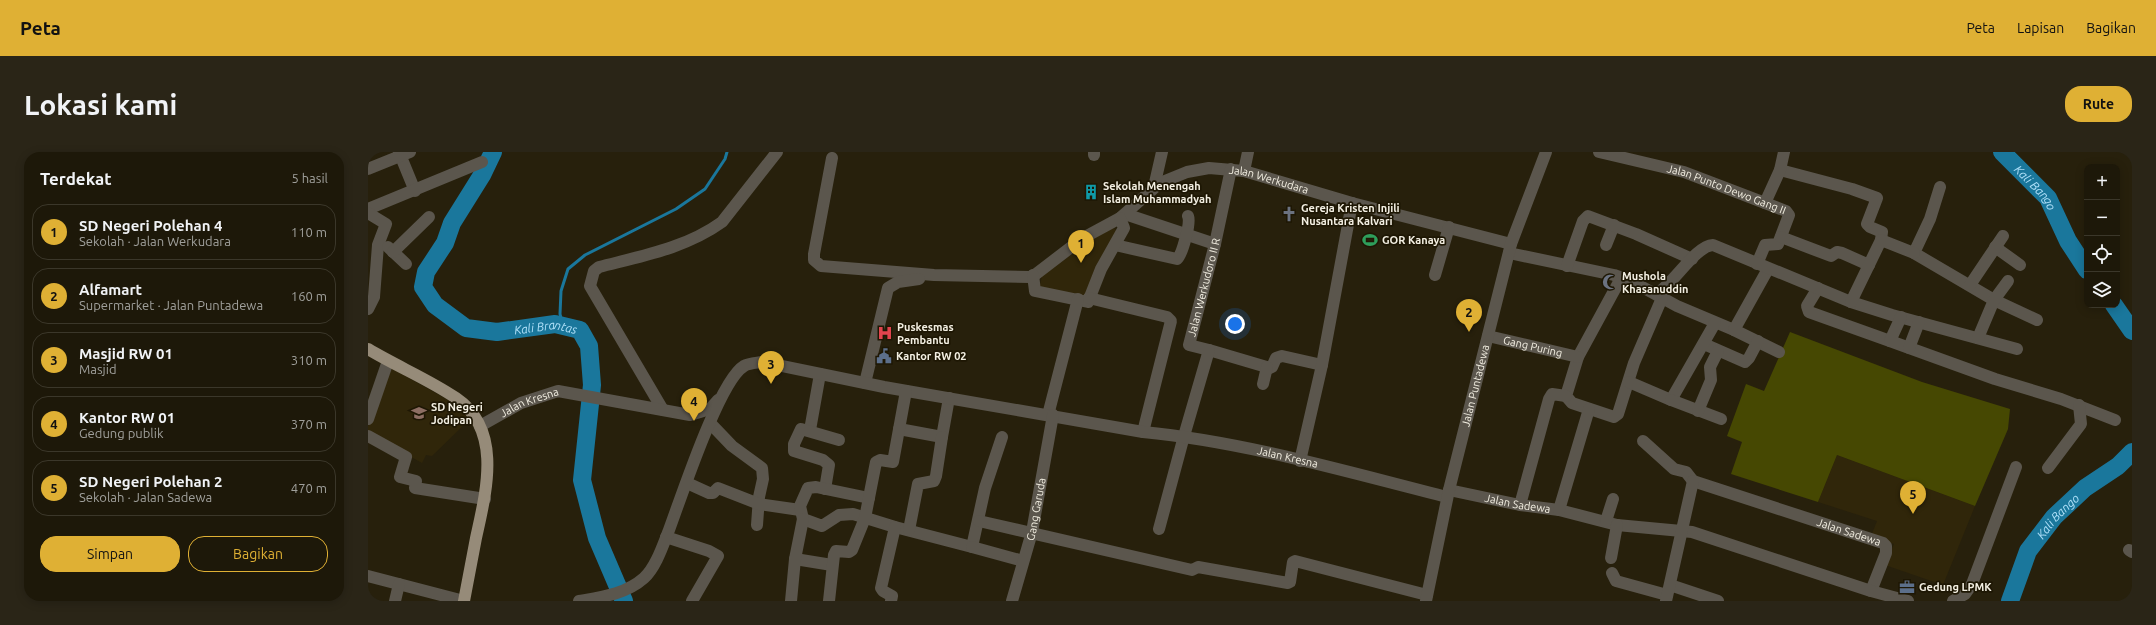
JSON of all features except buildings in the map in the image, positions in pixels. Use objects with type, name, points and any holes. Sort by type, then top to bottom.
[{"type":"main road","points":[[368,349],[456,398],[470,410],[480,426],[487,451],[485,499],[464,601]]},
{"type":"street","points":[[663,410],[590,286],[592,277],[599,267],[678,246],[713,229],[722,222],[777,152]]},
{"type":"street","points":[[1154,187],[1162,152]]},
{"type":"street","points":[[1244,171],[1248,152]]},
{"type":"street","name":"Jalan Puntadewa","points":[[1426,598],[1448,493],[1510,249],[1546,152]]},
{"type":"street","name":"Jalan Punto Dewo Gang II","points":[[1599,152],[1684,172],[1788,213],[1781,237]]},
{"type":"street","points":[[1765,203],[1780,170],[1784,152]]},
{"type":"street","points":[[368,169],[403,153],[415,191]]},
{"type":"street","points":[[832,158],[814,254],[814,260],[817,264],[827,267],[934,275],[1033,276],[1036,290],[1083,298],[1166,317],[1172,321],[1143,432]]},
{"type":"street","points":[[368,209],[415,191],[482,162]]},
{"type":"street","name":"Jalan Werkudara","points":[[1033,276],[1083,238],[1122,216],[1154,187],[1187,172],[1201,169],[1231,169],[1244,171],[1352,203],[1448,227],[1510,249],[1568,266],[1621,278],[1779,352]]},
{"type":"street","name":"Jalan Werkudoro II R","points":[[1231,169],[1215,244],[1188,345],[1266,367]]},
{"type":"street","points":[[1780,170],[1852,189],[1877,198],[1867,224],[1870,227],[1882,232],[1881,240],[1851,302]]},
{"type":"street","points":[[1914,253],[1930,219],[1940,187]]},
{"type":"street","points":[[1300,461],[1322,365],[1352,203]]},
{"type":"street","points":[[368,214],[386,224],[378,245],[374,297],[368,309]]},
{"type":"street","points":[[1122,216],[1215,244]]},
{"type":"street","name":"Gang Garuda","points":[[1012,601],[1032,532],[1050,415],[1083,298],[1124,228],[1122,216]]},
{"type":"street","points":[[1115,245],[1177,259],[1180,256],[1186,235],[1189,220],[1188,216]]},
{"type":"street","points":[[1568,266],[1585,217],[1591,216],[1692,259]]},
{"type":"street","points":[[393,252],[429,217]]},
{"type":"street","points":[[1606,245],[1614,225]]},
{"type":"street","points":[[1435,274],[1448,227]]},
{"type":"street","points":[[1970,285],[2003,236]]},
{"type":"street","points":[[1734,330],[1762,266],[1765,245],[1778,244],[1781,237],[1826,255],[1831,256],[1837,252],[1842,253],[1869,264]]},
{"type":"street","points":[[380,239],[406,264]]},
{"type":"street","points":[[1881,240],[1914,253],[1994,300],[2037,320]]},
{"type":"street","points":[[1520,505],[1549,398],[1555,393],[1566,396],[1572,403],[1589,409],[1614,417],[1618,414],[1640,349],[1651,328],[1659,296],[1692,259],[1708,245],[1713,245],[1851,302],[2017,349]]},
{"type":"street","points":[[1995,247],[2020,265]]},
{"type":"street","points":[[865,383],[888,288],[898,282],[934,275]]},
{"type":"street","points":[[1566,396],[1578,356],[1621,278]]},
{"type":"street","points":[[1978,338],[1994,300],[2008,281]]},
{"type":"street","points":[[1818,288],[1807,306],[1809,312],[1995,379],[2079,405],[2115,420]]},
{"type":"street","points":[[1890,341],[1901,317]]},
{"type":"street","points":[[1909,348],[1919,322]]},
{"type":"street","points":[[1671,400],[1715,323]]},
{"type":"street","name":"Gang Puring","points":[[1488,336],[1578,356]]},
{"type":"street","points":[[1168,338],[1188,345]]},
{"type":"street","points":[[1704,344],[1745,362],[1749,358],[1758,341]]},
{"type":"street","points":[[1159,529],[1209,350]]},
{"type":"street","points":[[1698,411],[1711,380],[1710,367],[1718,351]]},
{"type":"street","points":[[1263,384],[1266,367],[1272,367],[1276,358],[1282,356],[1322,365]]},
{"type":"street","points":[[369,413],[388,361]]},
{"type":"street","name":"Jalan Kresna","points":[[480,426],[521,403],[558,391],[690,415],[700,413],[710,409],[720,398],[738,372],[747,364],[762,362],[906,391],[1143,432],[1184,436],[1448,493]]},
{"type":"street","points":[[810,430],[820,374]]},
{"type":"street","points":[[1629,382],[1721,419]]},
{"type":"street","points":[[829,601],[834,555],[836,551],[851,552],[865,518],[876,462],[880,460],[893,462],[906,391]]},
{"type":"street","points":[[579,601],[608,596],[631,588],[649,572],[666,537],[720,398]]},
{"type":"street","points":[[909,530],[918,484],[934,481],[936,476],[949,398]]},
{"type":"street","points":[[2048,468],[2081,424],[2079,405]]},
{"type":"street","points":[[1559,510],[1589,409]]},
{"type":"street","points":[[710,423],[732,446],[762,468],[763,479],[757,525]]},
{"type":"street","points":[[825,489],[829,465],[827,462],[796,452],[794,449],[799,430],[804,428],[810,430],[813,434],[839,440]]},
{"type":"street","points":[[899,429],[942,438]]},
{"type":"street","points":[[368,436],[406,457],[400,477],[416,481],[415,488],[485,499]]},
{"type":"street","points":[[972,547],[979,521],[985,488],[1002,438]]},
{"type":"street","points":[[1642,441],[1674,469],[1686,472],[1693,481],[1668,594]]},
{"type":"street","points":[[1953,601],[1965,594],[1972,584],[2016,467]]},
{"type":"street","name":"Jalan Sadewa","points":[[1448,493],[1559,510],[1612,523],[1692,532],[1739,546],[1871,591],[1886,553],[1886,546],[1883,543],[1693,481]]},
{"type":"street","points":[[687,483],[710,493],[718,488],[759,504],[802,514],[822,526],[839,515],[845,513],[1023,561]]},
{"type":"street","points":[[791,601],[795,559],[802,514],[808,488],[816,487],[869,498]]},
{"type":"street","points":[[1612,558],[1612,523],[1614,500]]},
{"type":"street","points":[[979,521],[1189,569],[1198,567],[1288,583],[1290,582],[1293,562],[1295,561],[1426,598]]},
{"type":"street","points":[[891,601],[892,596],[883,591],[881,588],[895,527]]},
{"type":"street","points":[[666,537],[709,551],[718,556],[692,601]]},
{"type":"street","points":[[795,559],[832,565]]},
{"type":"street","points":[[1612,573],[1615,579],[1620,582],[1668,594],[1718,601]]},
{"type":"street","points":[[368,576],[464,601]]},
{"type":"street","points":[[395,601],[399,584]]},
{"type":"street","points":[[1871,591],[1902,600]]},
{"type":"shaded area","points":[[1114,228],[1119,233],[1086,300],[1039,290],[1042,276],[1100,234]]},
{"type":"shaded area","points":[[1790,332],[1922,382],[2010,409],[2008,429],[1975,506],[1837,455],[1818,502],[1731,474],[1742,442],[1727,436],[1746,384],[1764,391]]},
{"type":"shaded area","name":"SD Negeri Jodipan","points":[[391,368],[459,406],[469,420],[432,456],[426,455],[422,463],[368,433],[368,426]]},
{"type":"shaded area","points":[[1837,455],[1975,506],[1943,585],[1885,565],[1894,544],[1871,536],[1877,521],[1818,502]]},
{"type":"waterway","name":"Kali Brantas","points":[[493,152],[482,175],[452,223],[445,243],[426,272],[423,287],[435,305],[466,328],[497,332],[555,324],[580,330],[589,346],[592,385],[582,480],[597,538],[624,601]]},
{"type":"waterway","points":[[563,326],[560,314],[561,291],[568,269],[585,255],[676,209],[705,189],[725,159],[727,152]]},
{"type":"waterway","name":"Kali Bango","points":[[2002,152],[2048,198],[2068,241],[2084,265]]},
{"type":"waterway","name":"Kali Bango","points":[[2116,308],[2132,331]]},
{"type":"waterway","name":"Kali Bango","points":[[2010,601],[2028,551],[2054,517],[2085,488],[2118,466],[2132,452]]},
{"type":"place","name":"Sekolah Menengah Islam Muhammadyah","points":[[1091,192]]},
{"type":"place","name":"Gereja Kristen Injili Nusantara Kalvari","points":[[1289,214]]},
{"type":"place","name":"GOR Kanaya","points":[[1370,240]]},
{"type":"place","name":"SD Negeri Polehan 4","points":[[1081,263]]},
{"type":"place","name":"Mushola Khasanuddin","points":[[1610,282]]},
{"type":"place","name":"Alfamart","points":[[1469,332]]},
{"type":"place","name":"Puskesmas Pembantu","points":[[885,333]]},
{"type":"place","name":"Kantor RW 02","points":[[884,356]]},
{"type":"place","name":"Masjid RW 01","points":[[771,384]]},
{"type":"place","name":"SD Negeri Jodipan","points":[[419,413]]},
{"type":"place","name":"Kantor RW 01","points":[[694,421]]},
{"type":"place","name":"SD Negeri Polehan 2","points":[[1913,514]]},
{"type":"place","name":"Gedung LPMK","points":[[1907,587]]}]
